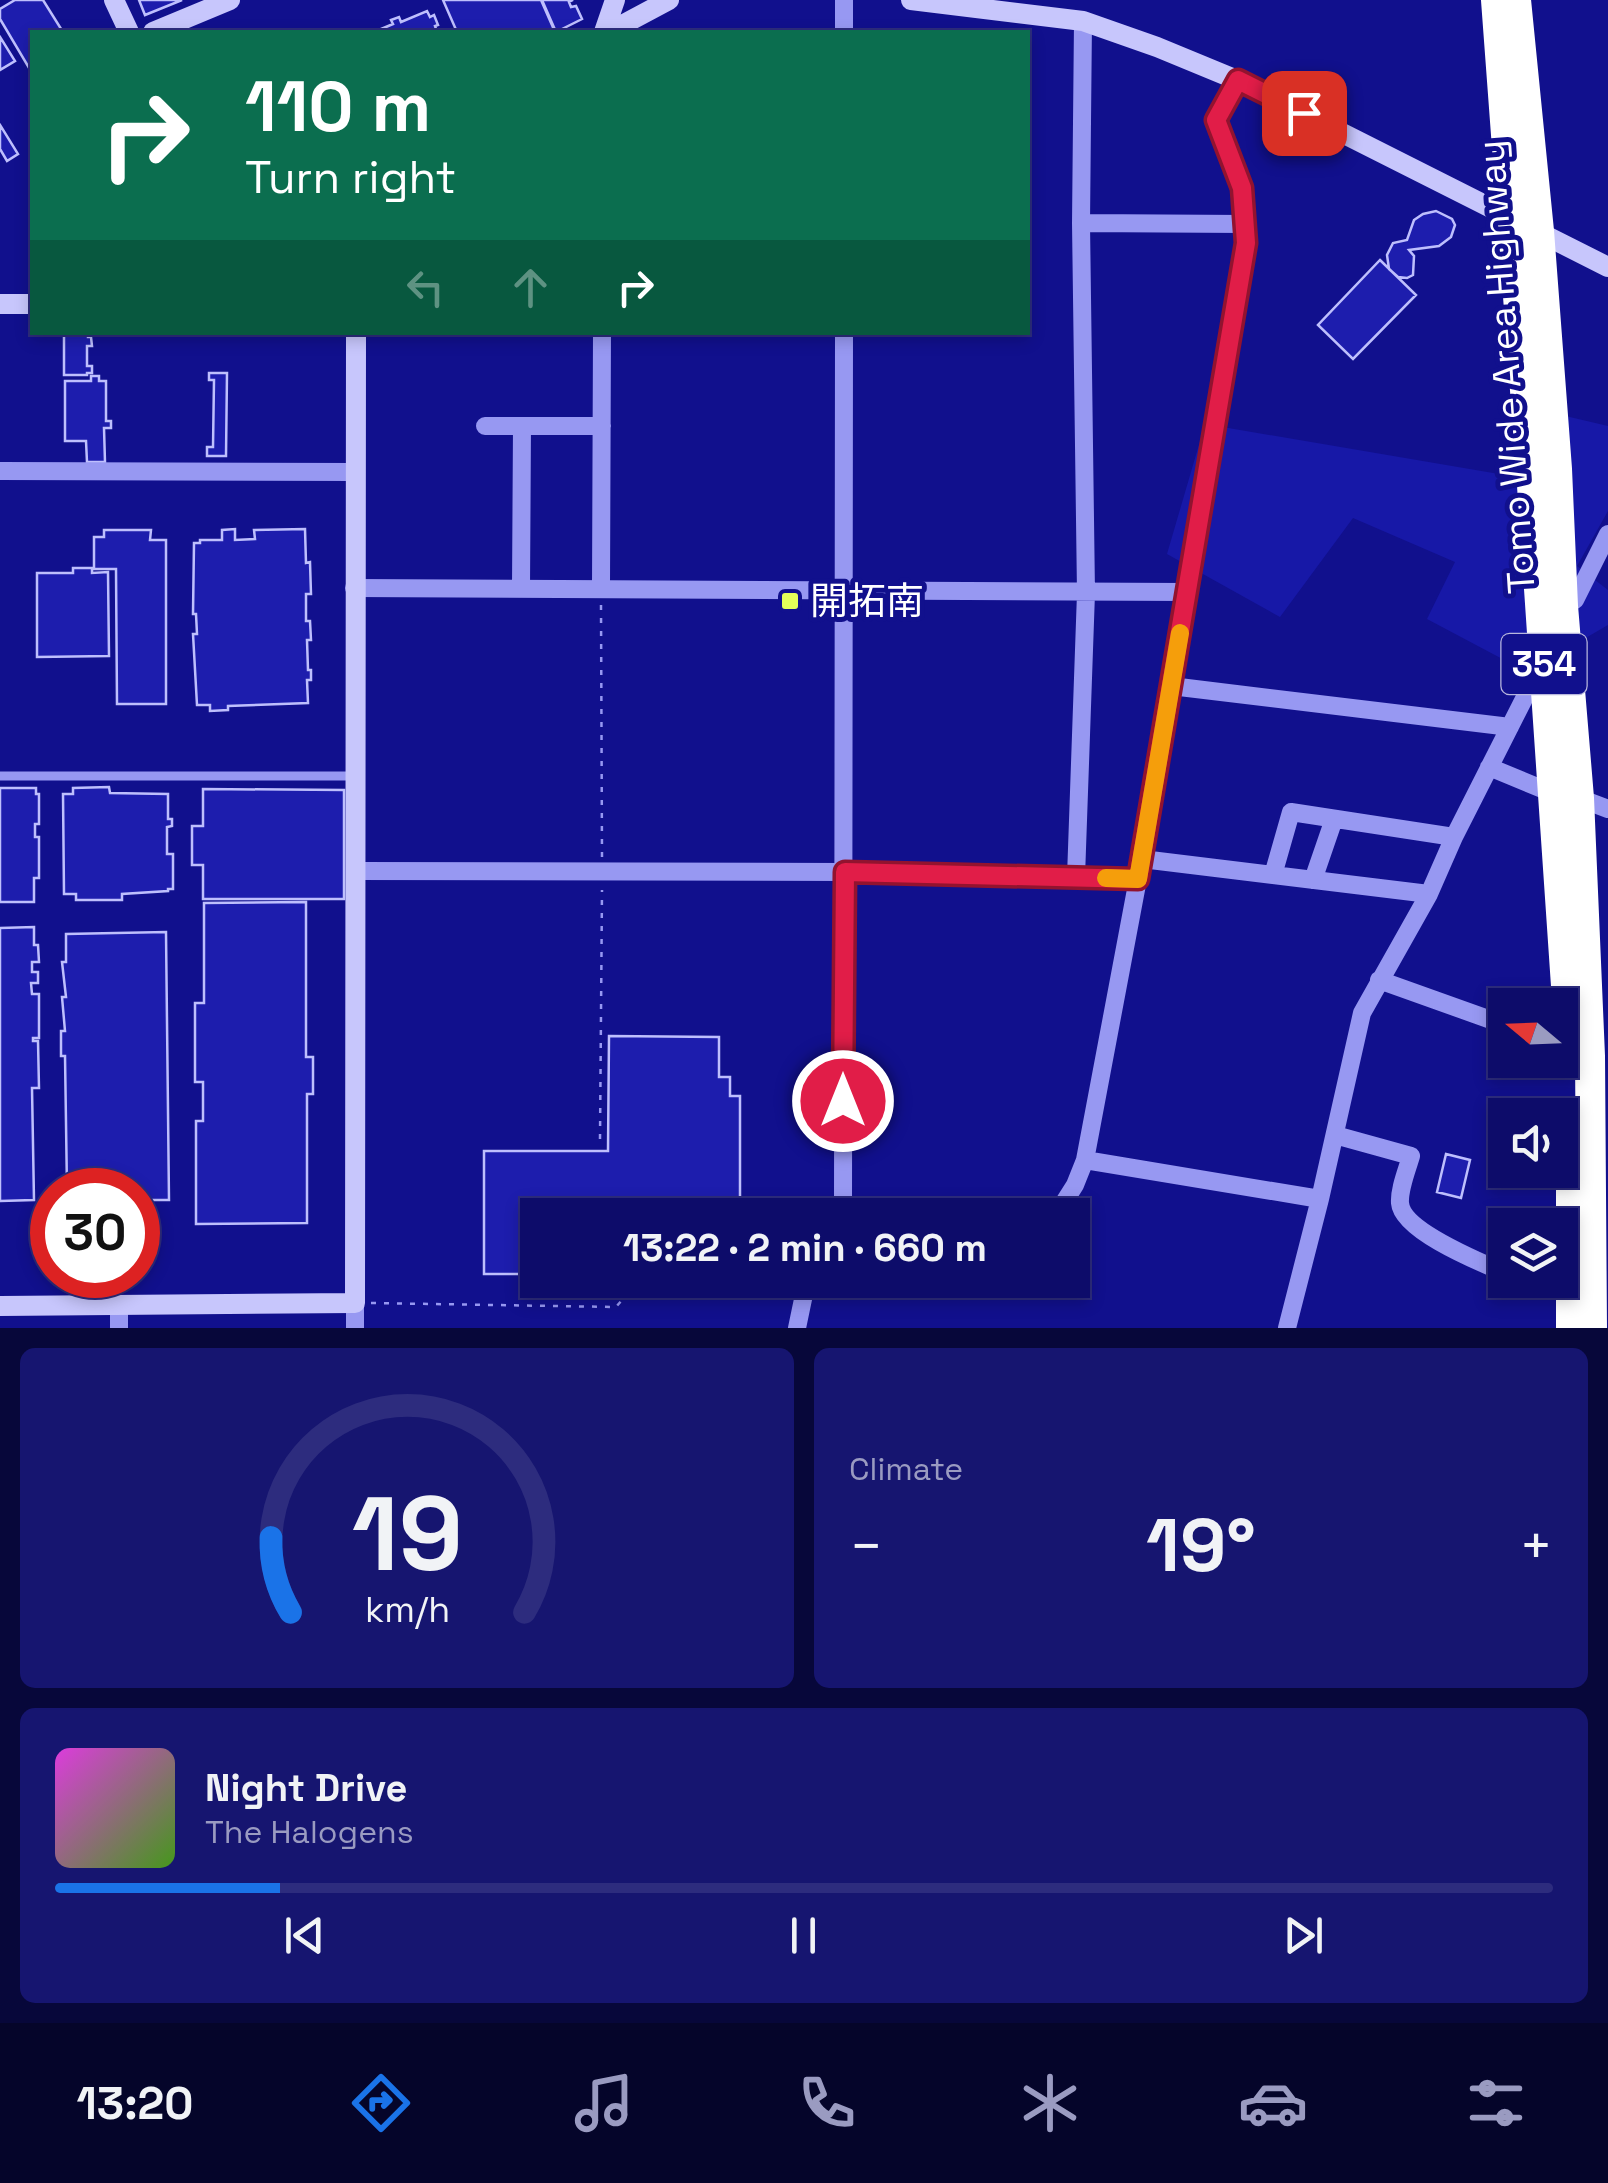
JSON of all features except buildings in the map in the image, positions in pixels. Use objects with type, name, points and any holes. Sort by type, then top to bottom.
[{"type":"highway","name":"Tomo Wide Area Highway","points":[[1496,0],[1546,680],[1566,795],[1590,1056],[1592,1328]]},
{"type":"highway","name":"Tomo Wide Area Highway","points":[[1516,0],[1540,231],[1557,469],[1566,795],[1565,988]]},
{"type":"highway","name":"Tomo Wide Area Highway","points":[[1566,1078],[1570,1208]]},
{"type":"highway","name":"Tomo Wide Area Highway","points":[[1571,1328],[1572,1298]]},
{"type":"street","points":[[114,0],[128,30]]},
{"type":"street","points":[[158,30],[230,0]]},
{"type":"street","points":[[608,30],[615,0]]},
{"type":"street","points":[[611,30],[669,0]]},
{"type":"street","points":[[844,0],[844,30]]},
{"type":"street","points":[[911,0],[1083,22],[1158,47],[1238,80],[1608,268]]},
{"type":"street","points":[[1076,877],[1086,593],[1081,223],[1083,22]]},
{"type":"street","points":[[1067,1198],[1085,1160],[1142,859],[1246,243],[1242,188],[1216,120],[1238,80]]},
{"type":"street","points":[[1081,223],[1246,224]]},
{"type":"street","points":[[0,304],[30,304]]},
{"type":"street","points":[[355,1328],[356,335]]},
{"type":"street","points":[[601,588],[602,335]]},
{"type":"street","points":[[843,1198],[844,335]]},
{"type":"street","points":[[485,426],[602,426]]},
{"type":"street","points":[[521,588],[522,426]]},
{"type":"street","points":[[0,471],[355,472]]},
{"type":"street","points":[[1563,606],[1575,600],[1608,534]]},
{"type":"street","points":[[354,588],[1186,592]]},
{"type":"street","points":[[1287,1328],[1362,1013],[1429,894],[1528,691],[1546,680]]},
{"type":"street","points":[[1171,686],[1510,727]]},
{"type":"street","points":[[1490,768],[1608,809]]},
{"type":"street","points":[[1272,875],[1291,812],[1454,837]]},
{"type":"street","points":[[1314,880],[1334,819]]},
{"type":"street","points":[[1142,859],[1429,894]]},
{"type":"street","points":[[355,871],[845,872],[1138,879]]},
{"type":"street","points":[[1379,980],[1488,1019]]},
{"type":"street","points":[[1334,1136],[1411,1156],[1400,1202],[1402,1210],[1421,1230],[1488,1266]]},
{"type":"street","points":[[1085,1160],[1320,1200]]},
{"type":"street","points":[[797,1328],[803,1298]]},
{"type":"street","points":[[0,1306],[355,1303]]},
{"type":"street","points":[[118,1328],[119,1306]]},
{"type":"lane","points":[[0,776],[356,776]]},
{"type":"path","points":[[355,1303],[616,1307],[624,1298]]},
{"type":"shaded area","points":[[1536,409],[1608,426],[1608,511],[1577,566],[1608,590],[1608,625],[1527,672],[1427,619],[1455,562],[1353,518],[1280,617],[1167,554],[1205,424],[1499,474]]},
{"type":"slow traffic","points":[[1106,878],[1138,879],[1180,633]]},
{"type":"place","name":"開拓南","points":[[790,601]]},
{"type":"route","points":[[843,1101],[845,872],[1138,879],[1246,243],[1242,188],[1216,120],[1238,80],[1304,113]]}]
